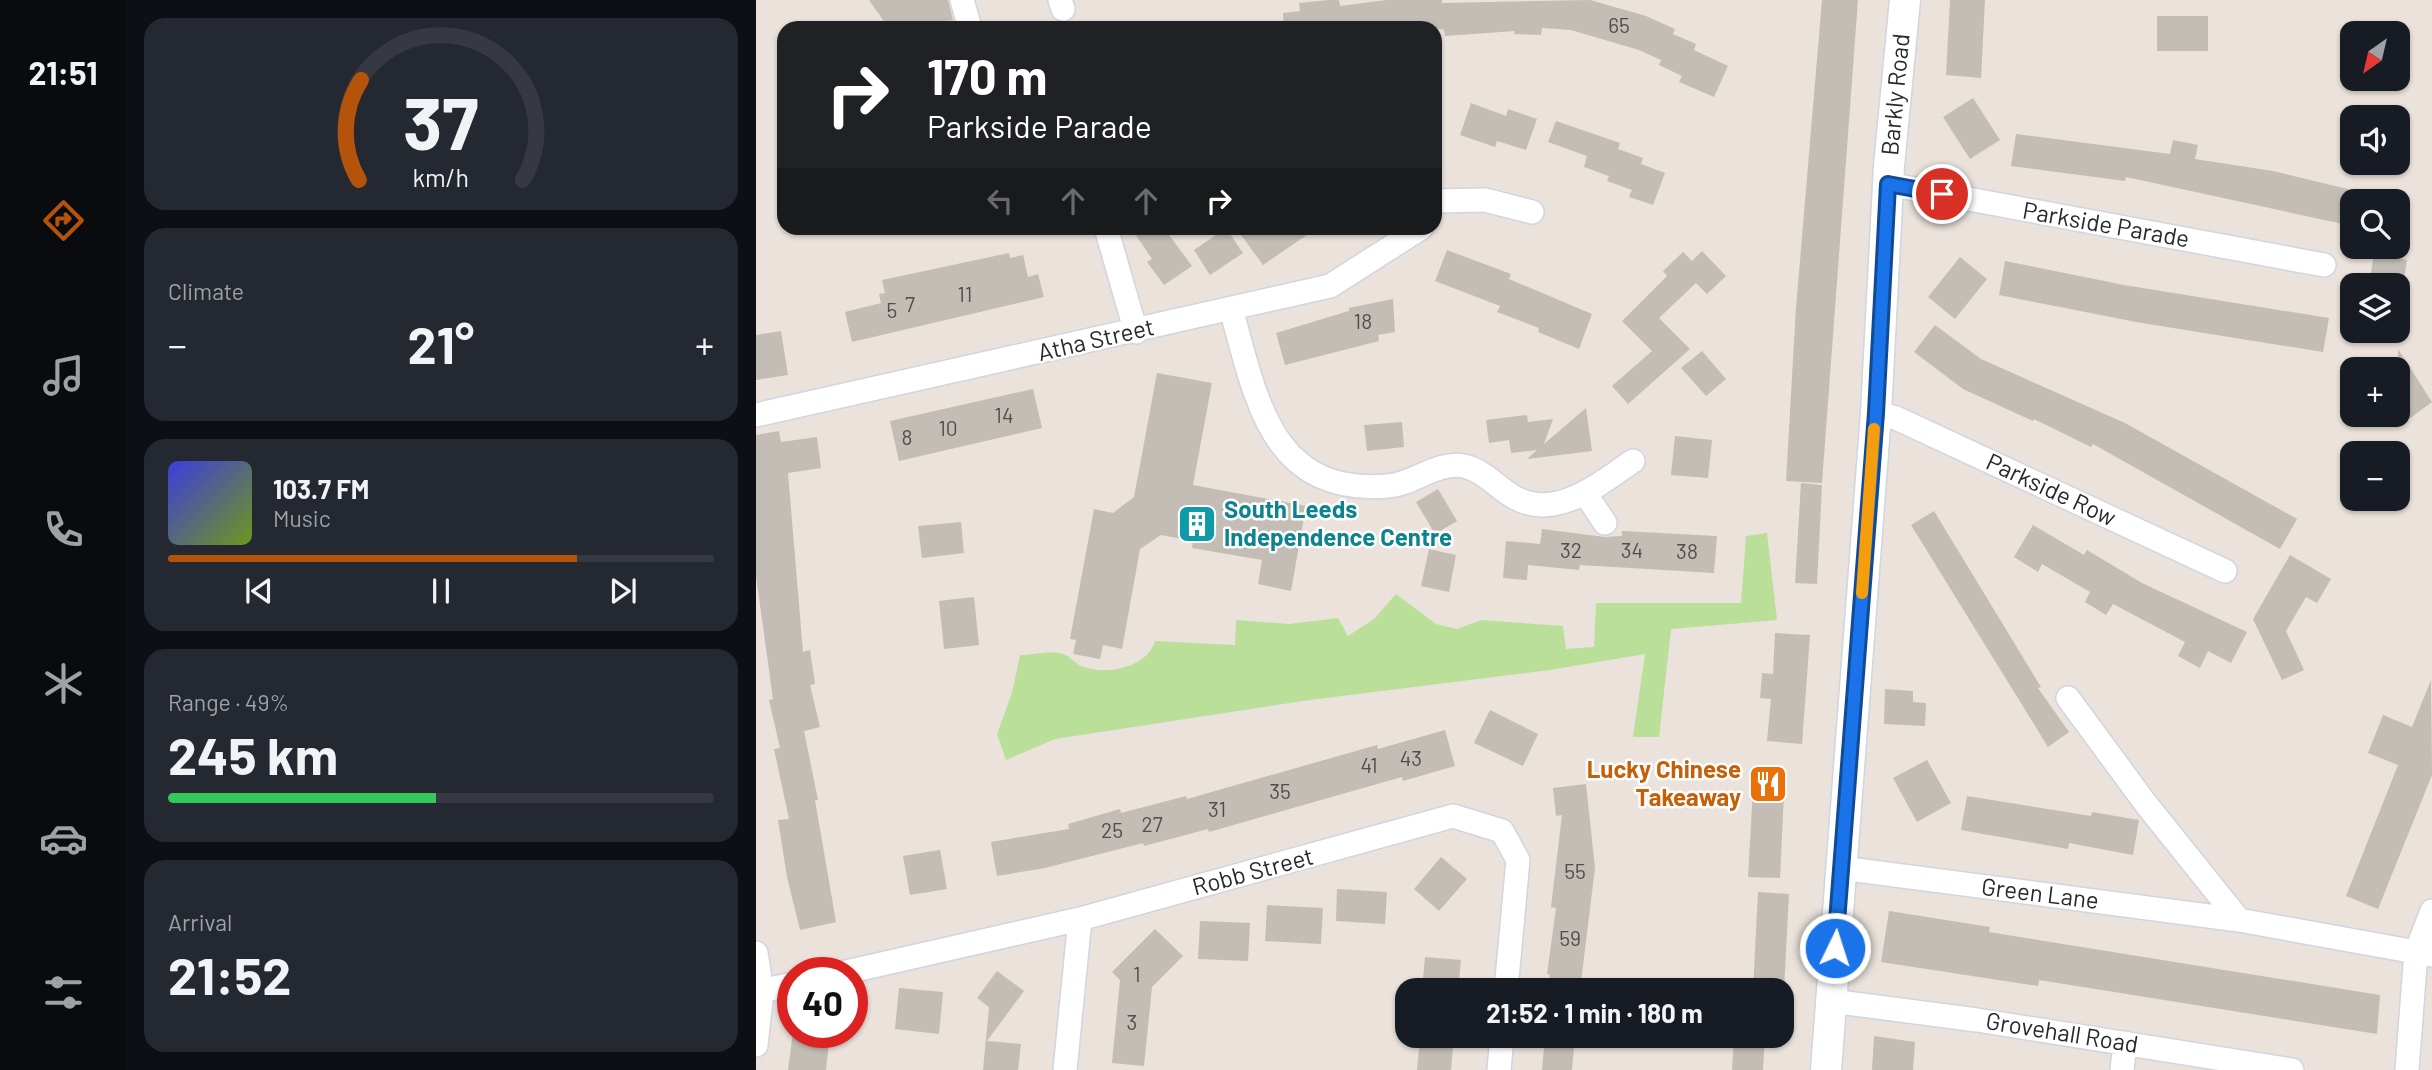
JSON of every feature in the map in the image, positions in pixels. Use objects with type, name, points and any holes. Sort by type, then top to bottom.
[{"type":"street","points":[[962,0],[968,21]]},
{"type":"street","name":"Barkly Road","points":[[1826,1070],[1876,413],[1888,184],[1905,0]]},
{"type":"street","name":"Parkside Parade","points":[[1888,184],[2324,265]]},
{"type":"street","points":[[1442,201],[1485,200],[1532,212]]},
{"type":"street","points":[[1108,235],[1136,332]]},
{"type":"street","name":"Atha Street","points":[[756,415],[1136,332],[1330,286],[1410,235]]},
{"type":"street","points":[[1231,309],[1258,404],[1272,435],[1295,460],[1324,478],[1357,487],[1391,486],[1444,467],[1462,466],[1479,472],[1511,496],[1533,504],[1556,504],[1586,493],[1633,461]]},
{"type":"street","name":"Parkside Row","points":[[1876,413],[1896,418],[2225,571]]},
{"type":"street","points":[[1586,493],[1605,523]]},
{"type":"street","points":[[2068,698],[2146,804],[2239,920]]},
{"type":"street","name":"Robb Street","points":[[868,967],[1080,919],[1453,816],[1502,831],[1518,860],[1507,978]]},
{"type":"street","name":"Green Lane","points":[[1841,868],[2239,920],[2424,954]]},
{"type":"street","points":[[2407,1070],[2432,911]]},
{"type":"street","points":[[1065,1070],[1080,919]]},
{"type":"street","points":[[756,953],[759,992],[756,1045]]},
{"type":"street","points":[[759,992],[777,988]]},
{"type":"street","name":"Grovehall Road","points":[[1831,1001],[2124,1042],[2292,1070]]},
{"type":"street","points":[[2122,1070],[2124,1042]]},
{"type":"street","points":[[1499,1070],[1501,1048]]},
{"type":"green space","points":[[1767,533],[1777,620],[1671,629],[1659,737],[1633,737],[1645,654],[1550,670],[1310,700],[1055,739],[1006,760],[997,734],[1012,693],[1020,655],[1058,653],[1068,656],[1081,666],[1113,670],[1144,658],[1155,641],[1235,645],[1236,620],[1289,624],[1338,618],[1348,636],[1374,619],[1396,594],[1436,624],[1457,629],[1481,620],[1563,626],[1566,649],[1594,647],[1596,603],[1741,603],[1746,536]]},
{"type":"building","points":[[869,0],[948,0],[953,20],[944,21],[884,21]]},
{"type":"building","points":[[1339,0],[1340,6],[1386,0],[1442,0],[1442,3],[1590,0],[1646,16],[1675,29],[1673,34],[1696,44],[1694,50],[1728,66],[1714,97],[1679,82],[1682,76],[1659,65],[1661,60],[1639,50],[1571,30],[1542,28],[1541,35],[1514,34],[1515,31],[1445,36],[1442,21],[1284,21],[1283,13],[1300,11],[1299,3]]},
{"type":"building","points":[[1822,0],[1858,0],[1822,483],[1786,481],[1796,308]]},
{"type":"building","points":[[1950,0],[1985,0],[1981,78],[1946,75]]},
{"type":"building","points":[[2157,16],[2208,16],[2208,51],[2157,51]]},
{"type":"building","points":[[1973,98],[2000,140],[1970,159],[1943,117]]},
{"type":"building","points":[[1471,103],[1506,116],[1508,109],[1537,119],[1526,150],[1497,141],[1495,147],[1460,135]]},
{"type":"building","points":[[1556,121],[1620,143],[1618,149],[1643,158],[1641,164],[1665,173],[1653,205],[1629,197],[1632,190],[1607,181],[1609,176],[1584,167],[1587,156],[1548,142]]},
{"type":"building","points":[[2016,134],[2170,154],[2173,140],[2198,145],[2195,159],[2273,171],[2348,189],[2340,189],[2340,223],[2126,177],[2125,181],[2011,166]]},
{"type":"building","points":[[1136,235],[1169,235],[1192,266],[1164,285],[1147,262],[1152,259]]},
{"type":"building","points":[[1216,235],[1231,235],[1243,253],[1210,275],[1194,250]]},
{"type":"building","points":[[1241,235],[1307,235],[1263,265]]},
{"type":"building","points":[[1447,250],[1511,274],[1509,279],[1592,314],[1579,349],[1538,332],[1539,328],[1497,312],[1500,306],[1435,281]]},
{"type":"building","points":[[1702,251],[1726,276],[1707,294],[1696,283],[1659,318],[1690,349],[1628,404],[1612,386],[1652,351],[1622,321],[1667,276],[1663,271],[1683,252],[1692,261]]},
{"type":"building","points":[[1009,253],[1010,258],[1023,255],[1028,277],[1038,274],[1044,297],[852,342],[845,312],[881,303],[879,294],[885,293],[882,280]]},
{"type":"building","points":[[1960,257],[1987,279],[1955,319],[1928,297]]},
{"type":"building","points":[[2373,259],[2407,260],[2405,273],[2371,273]]},
{"type":"building","points":[[2005,261],[2124,285],[2329,318],[2323,352],[2136,322],[1999,295]]},
{"type":"building","points":[[1393,299],[1395,332],[1378,335],[1379,341],[1285,365],[1276,333],[1349,311],[1349,308]]},
{"type":"building","points":[[1935,325],[1981,359],[2125,423],[2297,519],[2280,549],[2093,444],[2091,447],[1963,389],[1914,352]]},
{"type":"building","points":[[781,331],[788,375],[756,380],[756,335]]},
{"type":"building","points":[[1702,351],[1726,379],[1706,396],[1681,368]]},
{"type":"building","points":[[2410,368],[2432,402],[2410,418]]},
{"type":"building","name":"South Leeds Independence Centre","points":[[1157,373],[1212,383],[1193,485],[1306,506],[1291,591],[1258,584],[1262,560],[1192,548],[1193,541],[1161,535],[1140,549],[1122,649],[1103,645],[1100,659],[1073,654],[1076,640],[1070,639],[1094,509],[1113,513],[1134,497]]},
{"type":"building","points":[[1033,389],[1042,428],[899,461],[890,421]]},
{"type":"building","points":[[1586,408],[1592,451],[1527,459],[1537,450],[1511,453],[1509,440],[1489,443],[1486,420],[1527,415],[1528,422],[1553,419],[1544,444]]},
{"type":"building","points":[[1402,422],[1404,447],[1367,451],[1364,425]]},
{"type":"building","points":[[779,431],[781,442],[817,437],[821,468],[788,473],[803,652],[810,650],[815,684],[810,685],[820,727],[804,731],[818,800],[815,800],[836,922],[800,930],[787,877],[778,820],[789,819],[774,749],[780,748],[769,700],[773,699],[756,576],[756,435]]},
{"type":"building","points":[[1675,436],[1712,440],[1708,478],[1671,475]]},
{"type":"building","points":[[1801,483],[1822,485],[1817,584],[1795,583]]},
{"type":"building","points":[[1438,489],[1457,521],[1435,534],[1416,502]]},
{"type":"building","points":[[1934,511],[2041,687],[2038,688],[2069,732],[2048,747],[1911,525]]},
{"type":"building","points":[[961,522],[964,553],[922,558],[918,526]]},
{"type":"building","points":[[2033,525],[2084,555],[2087,550],[2142,583],[2247,632],[2231,663],[2208,651],[2200,668],[2178,656],[2185,642],[2113,604],[2106,615],[2085,602],[2090,592],[2042,564],[2038,572],[2014,557]]},
{"type":"building","points":[[1542,529],[1605,537],[1622,536],[1622,531],[1717,536],[1714,573],[1580,565],[1579,570],[1528,565],[1527,580],[1503,578],[1506,541],[1540,544]]},
{"type":"building","points":[[1429,549],[1456,555],[1449,592],[1421,586]]},
{"type":"building","points":[[2290,555],[2331,579],[2317,603],[2306,597],[2286,631],[2304,670],[2282,680],[2253,619]]},
{"type":"building","points":[[974,597],[979,645],[944,649],[939,601]]},
{"type":"building","points":[[1775,633],[1810,635],[1802,744],[1767,741],[1771,699],[1760,698],[1762,673],[1773,674]]},
{"type":"building","points":[[2431,680],[2432,775],[2378,909],[2346,896],[2398,765],[2368,753],[2383,715],[2412,727]]},
{"type":"building","points":[[1885,689],[1913,691],[1913,702],[1926,703],[1925,726],[1884,724]]},
{"type":"building","points":[[1490,710],[1538,734],[1523,766],[1474,743]]},
{"type":"building","points":[[1445,730],[1455,766],[1403,781],[1402,777],[1209,832],[1208,829],[1144,846],[1143,843],[1045,868],[997,876],[991,842],[1069,829],[1068,824],[1120,809],[1121,813],[1186,796],[1187,799],[1377,745],[1378,749]]},
{"type":"building","points":[[1927,760],[1951,803],[1917,822],[1893,778]]},
{"type":"building","points":[[1754,770],[1785,772],[1780,878],[1748,877]]},
{"type":"building","points":[[1586,784],[1595,868],[1581,978],[1550,978],[1547,974],[1556,908],[1551,907],[1562,815],[1556,816],[1553,788]]},
{"type":"building","points":[[1967,796],[2091,816],[2092,812],[2139,820],[2133,855],[2069,843],[2068,849],[1961,830]]},
{"type":"building","points":[[940,850],[947,889],[910,895],[903,856]]},
{"type":"building","points":[[1441,857],[1467,879],[1439,911],[1414,889]]},
{"type":"building","points":[[1337,889],[1387,892],[1385,924],[1336,921]]},
{"type":"building","points":[[1758,892],[1789,894],[1785,978],[1754,978]]},
{"type":"building","points":[[1267,905],[1323,908],[1321,944],[1265,941]]},
{"type":"building","points":[[1889,911],[1990,927],[1989,932],[2380,995],[2377,1034],[2039,980],[2038,986],[1881,962]]},
{"type":"building","points":[[1200,921],[1250,923],[1248,961],[1198,959]]},
{"type":"building","points":[[1155,929],[1183,956],[1152,987],[1144,1066],[1112,1063],[1120,980],[1112,972]]},
{"type":"building","points":[[1425,957],[1461,960],[1459,978],[1423,978]]},
{"type":"building","points":[[997,971],[1024,991],[987,1041],[1021,1044],[1018,1070],[983,1070],[989,1007],[977,998]]},
{"type":"building","points":[[899,988],[943,992],[939,1034],[895,1029]]},
{"type":"building","points":[[1874,1036],[1915,1042],[1913,1070],[1872,1070]]},
{"type":"building","points":[[791,1048],[828,1048],[826,1070],[788,1070]]},
{"type":"building","points":[[1419,1048],[1453,1048],[1451,1070],[1417,1070]]},
{"type":"building","points":[[1544,1048],[1574,1048],[1572,1070],[1542,1070]]},
{"type":"building","points":[[1733,1048],[1764,1048],[1763,1070],[1732,1070]]},
{"type":"slow traffic","points":[[1862,593],[1874,429]]},
{"type":"place","name":"South Leeds Independence Centre","points":[[1197,524]]},
{"type":"place","name":"Lucky Chinese Takeaway","points":[[1768,784]]},
{"type":"route","points":[[1835,948],[1876,413],[1888,184],[1942,194]]}]
